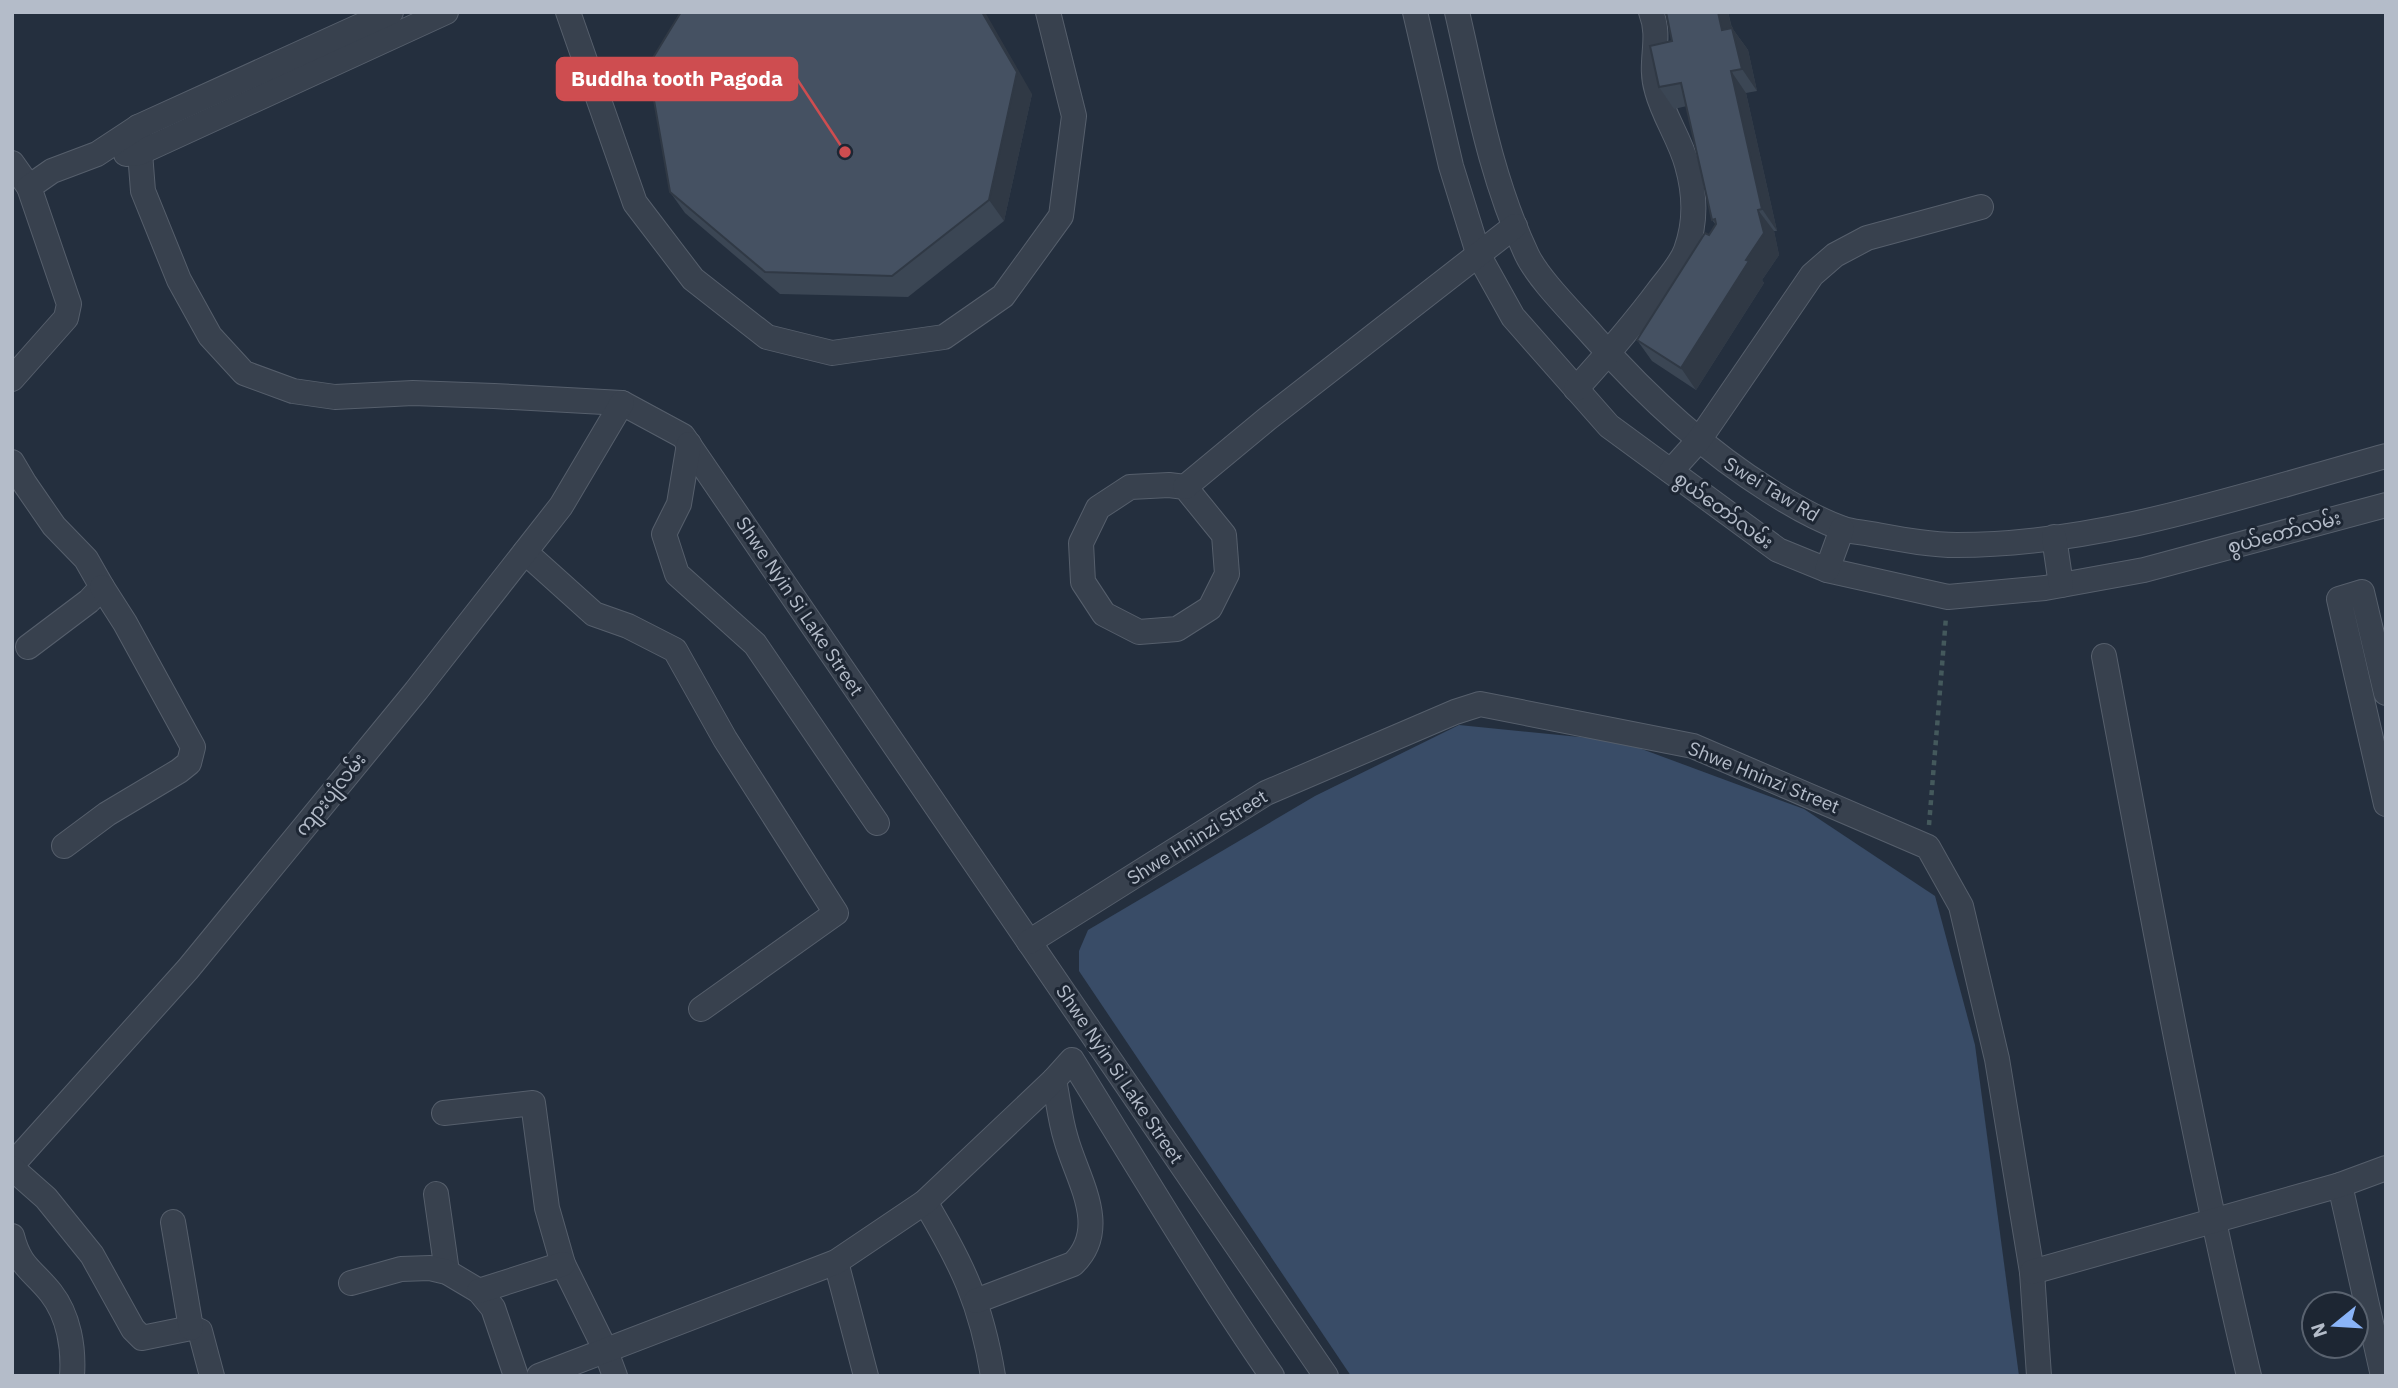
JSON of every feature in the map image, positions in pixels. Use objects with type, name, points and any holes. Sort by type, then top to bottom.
[{"type":"street","points":[[29,187],[52,171],[97,154],[138,127],[391,12]]},
{"type":"street","points":[[97,154],[139,153],[446,12]]},
{"type":"street","points":[[568,12],[635,203],[693,279],[768,337],[832,353],[944,337],[1003,296],[1061,216],[1074,116],[1048,12]]},
{"type":"street","name":"စွယ်တော်လမ်း","points":[[1415,12],[1451,166],[1479,256],[1513,317],[1609,426],[1778,550],[1828,570],[1948,597],[2061,585],[2144,570],[2386,505]]},
{"type":"street","name":"Swei Taw Rd","points":[[1457,12],[1486,137],[1515,226],[1529,259],[1609,354],[1670,416],[1730,466],[1798,509],[1842,529],[1896,539],[1954,545],[2012,543],[2136,524],[2386,456]]},
{"type":"street","points":[[1576,389],[1637,320],[1686,252],[1693,223],[1693,196],[1688,167],[1681,146],[1663,112],[1655,87],[1652,62],[1656,25],[1651,12]]},
{"type":"street","name":"Shwe Nyin Si Lake Street","points":[[138,127],[143,191],[179,280],[210,336],[244,373],[293,391],[335,397],[413,393],[622,403],[683,436],[1326,1376]]},
{"type":"street","points":[[12,163],[29,187],[69,304],[66,317],[12,379]]},
{"type":"street","points":[[1671,471],[1699,440],[1812,275],[1835,255],[1867,238],[1982,207]]},
{"type":"street","points":[[1185,487],[1224,535],[1227,574],[1209,608],[1188,622],[1177,629],[1139,632],[1104,614],[1083,582],[1080,543],[1098,508],[1130,487],[1185,487],[1515,226]]},
{"type":"street","name":"ကျားပျံလမ်း","points":[[12,1167],[188,969],[416,691],[561,506],[622,403]]},
{"type":"street","points":[[689,444],[680,504],[664,534],[677,574],[755,644],[877,823]]},
{"type":"street","points":[[12,462],[47,515],[86,559],[125,623],[193,747],[189,763],[179,771],[107,814],[64,846]]},
{"type":"street","points":[[1828,570],[1842,529]]},
{"type":"street","points":[[2054,537],[2061,585]]},
{"type":"street","points":[[525,552],[594,614],[628,626],[675,650],[725,739],[836,913],[701,1009]]},
{"type":"street","points":[[28,647],[102,587]]},
{"type":"street","points":[[2386,693],[2362,592],[2339,599],[2386,804]]},
{"type":"street","points":[[2104,656],[2166,994],[2212,1222],[2249,1376]]},
{"type":"street","name":"Shwe Hninzi Street","points":[[1029,942],[1266,793],[1455,712],[1480,704],[1693,746],[1928,847]]},
{"type":"street","points":[[1928,847],[1961,906],[1997,1059],[2032,1272],[2039,1376]]},
{"type":"street","points":[[539,1376],[836,1262],[925,1202],[1072,1060],[1187,1248],[1272,1376]]},
{"type":"street","points":[[976,1301],[1073,1264],[1084,1254],[1091,1234],[1090,1207],[1066,1138],[1054,1080]]},
{"type":"street","points":[[444,1113],[533,1103],[547,1208],[563,1264],[605,1349],[615,1376]]},
{"type":"street","points":[[12,1167],[46,1199],[92,1255],[132,1329],[142,1338],[191,1328],[200,1331],[212,1376]]},
{"type":"street","points":[[2032,1272],[2340,1185],[2386,1168]]},
{"type":"street","points":[[2340,1185],[2383,1376]]},
{"type":"street","points":[[436,1194],[447,1272]]},
{"type":"street","points":[[925,1202],[957,1255],[976,1301],[988,1343],[993,1376]]},
{"type":"street","points":[[173,1222],[191,1328]]},
{"type":"street","points":[[12,1236],[22,1262],[58,1304],[73,1354],[72,1376]]},
{"type":"street","points":[[836,1262],[866,1376]]},
{"type":"street","points":[[479,1291],[563,1264]]},
{"type":"street","points":[[351,1283],[401,1269],[430,1268],[447,1272],[479,1291],[493,1308],[516,1376]]},
{"type":"path","points":[[1928,847],[1948,597]]},
{"type":"water","points":[[1459,725],[1620,741],[1804,809],[1935,896],[1975,1045],[2019,1376],[1351,1376],[1079,971],[1079,951],[1088,930],[1315,796]]},
{"type":"building","points":[[681,12],[982,12],[1017,72],[989,200],[892,276],[765,272],[670,192],[648,66]]},
{"type":"building","points":[[1666,12],[1718,12],[1722,30],[1732,28],[1742,69],[1731,71],[1762,209],[1758,210],[1764,233],[1681,368],[1637,340],[1705,233],[1709,235],[1716,224],[1715,219],[1712,220],[1681,83],[1659,87],[1650,46],[1672,41]]},
{"type":"place","name":"Buddha tooth Pagoda","points":[[845,152]]}]
